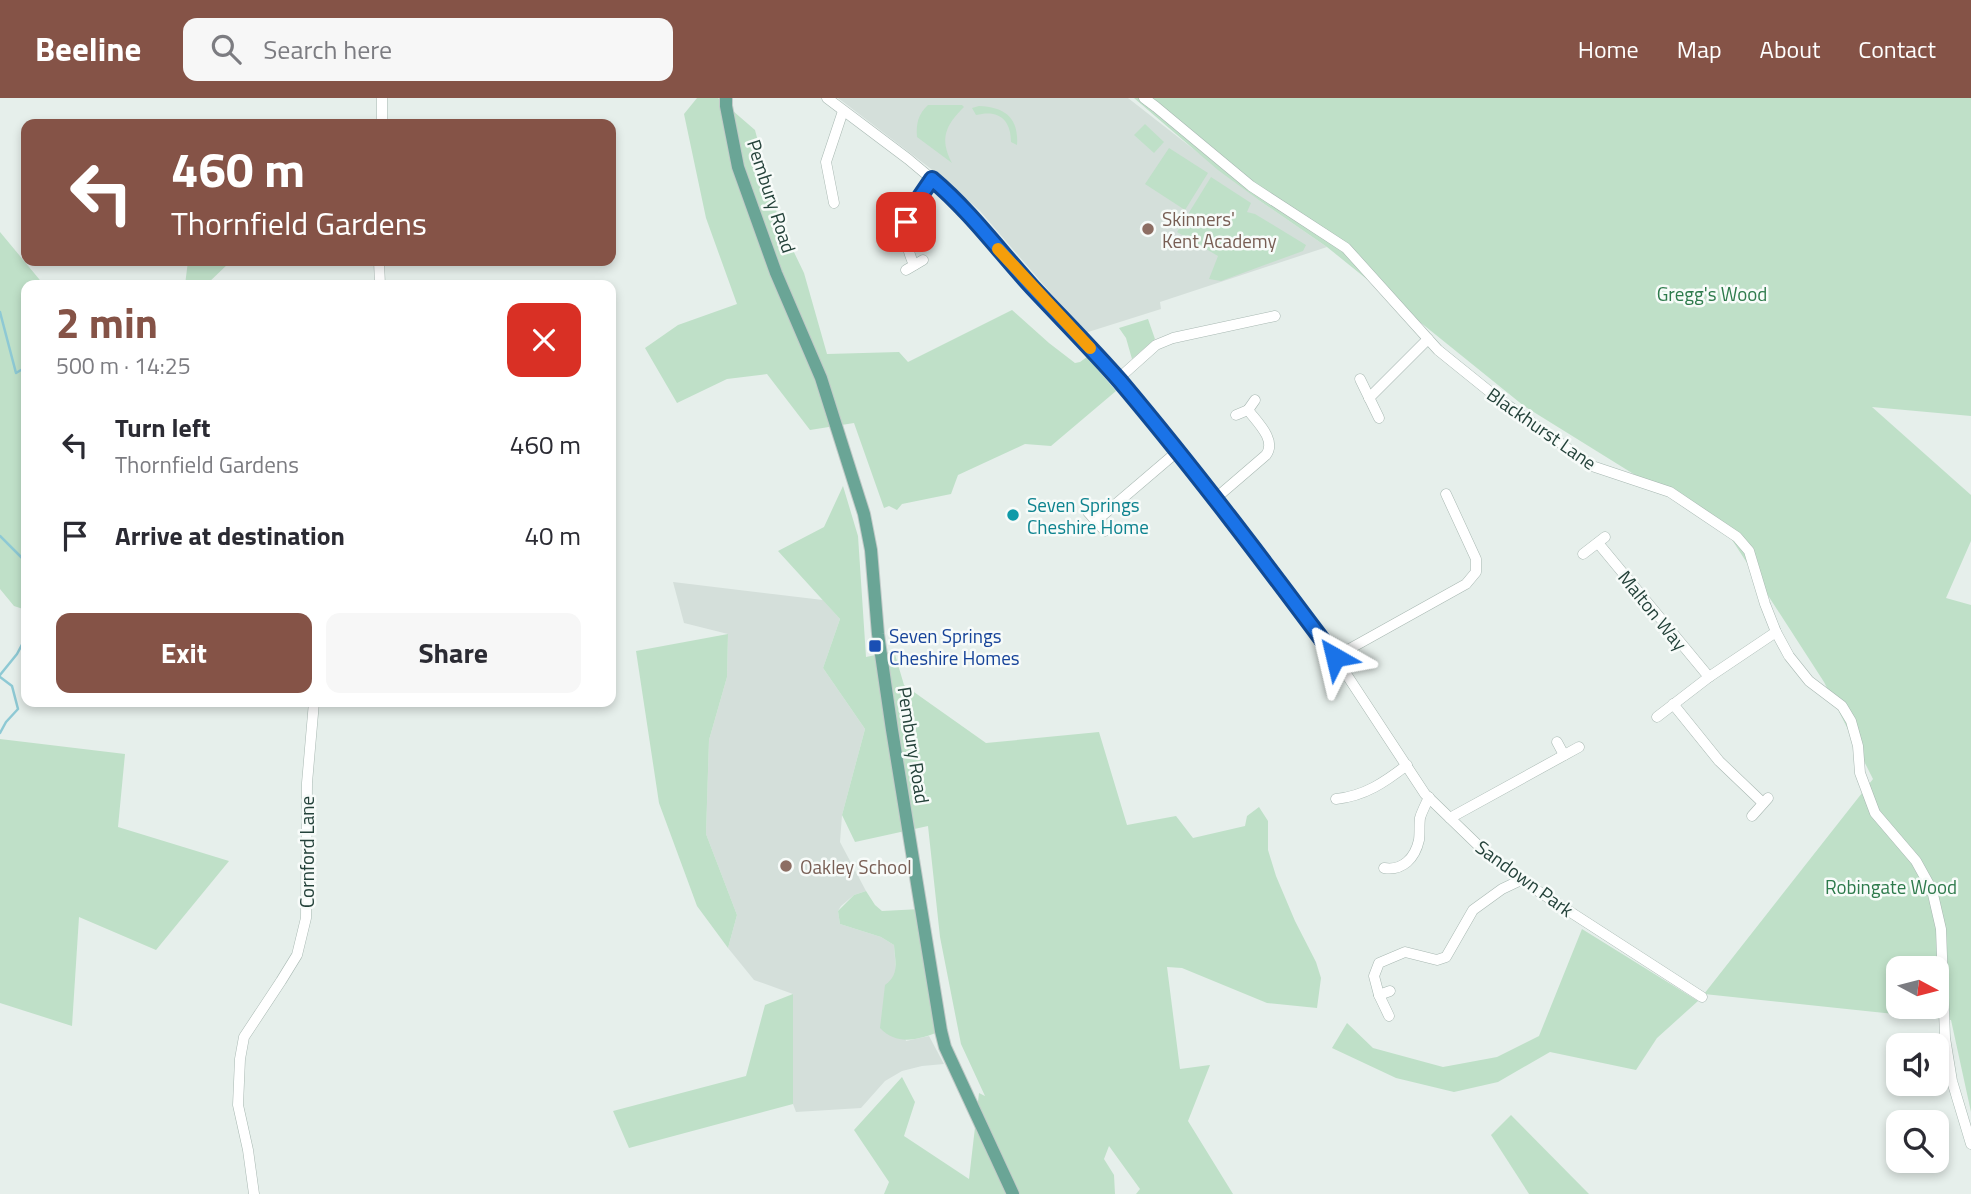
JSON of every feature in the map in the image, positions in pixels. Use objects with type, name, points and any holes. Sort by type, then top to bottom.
[{"type":"main road","name":"Pembury Road","points":[[726,98],[738,167],[776,273],[821,378],[864,514],[871,550],[878,634],[892,730],[943,1039],[1013,1194]]},
{"type":"street","points":[[382,98],[382,119]]},
{"type":"street","name":"Sandown Park","points":[[827,98],[951,195],[1118,379],[1216,498],[1335,657],[1429,797],[1484,851],[1521,880],[1702,996]]},
{"type":"street","name":"Blackhurst Lane","points":[[1144,98],[1251,186],[1346,248],[1438,350],[1495,397],[1592,466],[1670,492],[1737,537],[1749,551],[1776,632],[1789,656],[1809,681],[1842,706],[1851,721],[1858,746],[1860,773],[1875,813],[1916,861],[1932,890],[1941,929],[1945,1038],[1952,1081],[1971,1144]]},
{"type":"street","points":[[834,203],[826,162],[844,111]]},
{"type":"street","points":[[914,265],[906,241],[906,222],[932,179]]},
{"type":"street","points":[[1118,379],[1156,345],[1173,338],[1275,316]]},
{"type":"street","points":[[1370,398],[1428,339]]},
{"type":"street","points":[[1360,379],[1379,418]]},
{"type":"street","points":[[1236,415],[1248,410],[1255,400]]},
{"type":"street","points":[[1216,498],[1270,449],[1270,441],[1248,410]]},
{"type":"street","points":[[1096,521],[1178,451]]},
{"type":"street","points":[[1335,657],[1466,584],[1476,572],[1476,559],[1446,494]]},
{"type":"street","points":[[1088,512],[1105,531]]},
{"type":"street","name":"Malton Way","points":[[1583,554],[1602,540],[1709,677]]},
{"type":"street","points":[[1657,717],[1709,677],[1776,632]]},
{"type":"street","points":[[1673,704],[1719,761],[1765,800],[1752,816]]},
{"type":"street","name":"Cornford Lane","points":[[254,1194],[238,1105],[240,1059],[244,1037],[297,955],[306,918],[307,783],[314,707]]},
{"type":"street","points":[[1557,742],[1564,755]]},
{"type":"street","points":[[1450,818],[1579,747]]},
{"type":"street","points":[[1336,799],[1373,789],[1407,765]]},
{"type":"street","points":[[1384,868],[1394,870],[1405,865],[1413,856],[1419,841],[1420,818],[1429,797]]},
{"type":"street","points":[[1389,1016],[1374,976],[1379,963],[1405,952],[1437,960],[1446,957],[1473,910],[1502,889],[1521,880]]},
{"type":"street","points":[[1379,995],[1390,991]]},
{"type":"shaded area","name":"Skinners' Kent Academy","points":[[838,98],[1128,98],[1260,201],[1327,247],[1160,302],[1161,309],[1085,333],[980,211],[935,172]]},
{"type":"shaded area","name":"Oakley School","points":[[673,582],[823,600],[840,619],[823,668],[865,729],[842,815],[840,842],[866,891],[854,895],[841,906],[838,911],[840,924],[881,937],[894,945],[894,979],[906,1041],[929,1036],[944,1064],[902,1071],[885,1081],[861,1108],[796,1112],[793,1104],[793,994],[754,980],[728,948],[737,915],[706,834],[709,740],[727,677],[728,634],[684,623]]},
{"type":"green space","points":[[697,98],[718,98],[755,130],[779,221],[804,273],[827,354],[899,352],[908,362],[1012,310],[1075,363],[1087,357],[1116,391],[1051,446],[1025,444],[958,475],[951,494],[902,504],[897,510],[889,506],[884,508],[854,423],[810,430],[767,374],[727,379],[677,403],[645,348],[678,325],[737,304],[706,218],[684,114]]},
{"type":"green space","name":"Gregg's Wood","points":[[1134,98],[1971,98],[1971,416],[1872,407],[1971,495],[1971,541],[1946,598],[1971,605],[1971,1112],[1951,1020],[1942,1019],[1950,1018],[1950,956],[1886,956],[1886,1013],[1704,994],[1873,779],[1824,682],[1727,532],[1524,406],[1327,247],[1218,170]]},
{"type":"green space","points":[[928,105],[964,107],[946,132],[946,146],[952,163],[917,137],[918,120]]},
{"type":"green space","points":[[979,106],[996,109],[1009,116],[1016,128],[1017,145],[1011,142],[1009,128],[1002,118],[991,114],[976,115],[972,108]]},
{"type":"green space","points":[[1145,124],[1164,142],[1154,153],[1134,135]]},
{"type":"green space","points":[[1169,148],[1208,173],[1185,210],[1145,184]]},
{"type":"green space","points":[[1211,177],[1251,203],[1247,212],[1255,214],[1306,245],[1303,251],[1221,281],[1209,279],[1218,256],[1177,232]]},
{"type":"green space","points":[[0,232],[21,257],[21,266],[28,266],[40,280],[21,280],[21,608],[14,606],[0,589]]},
{"type":"green space","points":[[187,266],[226,266],[211,280],[186,280]]},
{"type":"green space","points":[[1148,319],[1155,339],[1132,359],[1126,338],[1119,328]]},
{"type":"green space","points":[[843,486],[858,536],[866,657],[894,651],[904,685],[986,743],[1099,732],[1127,825],[1176,816],[1193,838],[1245,826],[1247,816],[1259,807],[1268,821],[1268,850],[1276,876],[1321,978],[1317,1008],[1267,1003],[1182,968],[1167,967],[1180,1069],[1210,1065],[1188,1121],[1233,1194],[1136,1194],[1140,1189],[1109,1146],[1104,1159],[1114,1175],[1115,1194],[884,1194],[889,1182],[854,1130],[902,1077],[915,1102],[904,1136],[969,1179],[979,1093],[985,1096],[961,1044],[940,937],[928,826],[855,842],[842,815],[865,729],[823,668],[840,619],[778,551],[824,527]]},
{"type":"green space","points":[[728,634],[727,677],[709,740],[706,834],[737,915],[728,948],[697,906],[659,803],[636,651]]},
{"type":"green space","points":[[0,739],[125,754],[118,827],[229,861],[156,950],[79,917],[72,1026],[0,1003]]},
{"type":"green space","points":[[866,891],[882,911],[921,909],[941,1031],[909,1040],[894,1038],[880,1028],[885,985],[895,972],[894,945],[881,937],[840,924],[838,911],[854,895]]},
{"type":"green space","points":[[1582,929],[1698,1001],[1657,1038],[1636,1070],[1550,1052],[1498,1082],[1454,1092],[1396,1078],[1332,1048],[1347,1023],[1373,1048],[1443,1067],[1497,1057],[1539,1036]]},
{"type":"green space","points":[[793,994],[793,1104],[629,1148],[613,1111],[746,1076],[765,1005]]},
{"type":"green space","points":[[1511,1115],[1589,1194],[1529,1194],[1491,1135]]},
{"type":"waterway","points":[[0,312],[16,373],[21,370]]},
{"type":"waterway","points":[[0,536],[21,557]]},
{"type":"waterway","points":[[0,675],[21,646]]},
{"type":"waterway","points":[[0,677],[12,686],[18,709],[0,733]]},
{"type":"slow traffic","points":[[998,249],[1090,348]]},
{"type":"place","name":"Skinners' Kent Academy","points":[[1148,229]]},
{"type":"place","name":"Seven Springs Cheshire Home","points":[[1013,515]]},
{"type":"place","name":"Seven Springs Cheshire Homes","points":[[875,646]]},
{"type":"place","name":"Oakley School","points":[[786,866]]},
{"type":"route","points":[[906,222],[932,179],[951,195],[1079,335],[1163,433],[1216,498],[1335,657]]},
{"type":"park label","name":"Robingate Wood","points":[[1891,886]]}]
